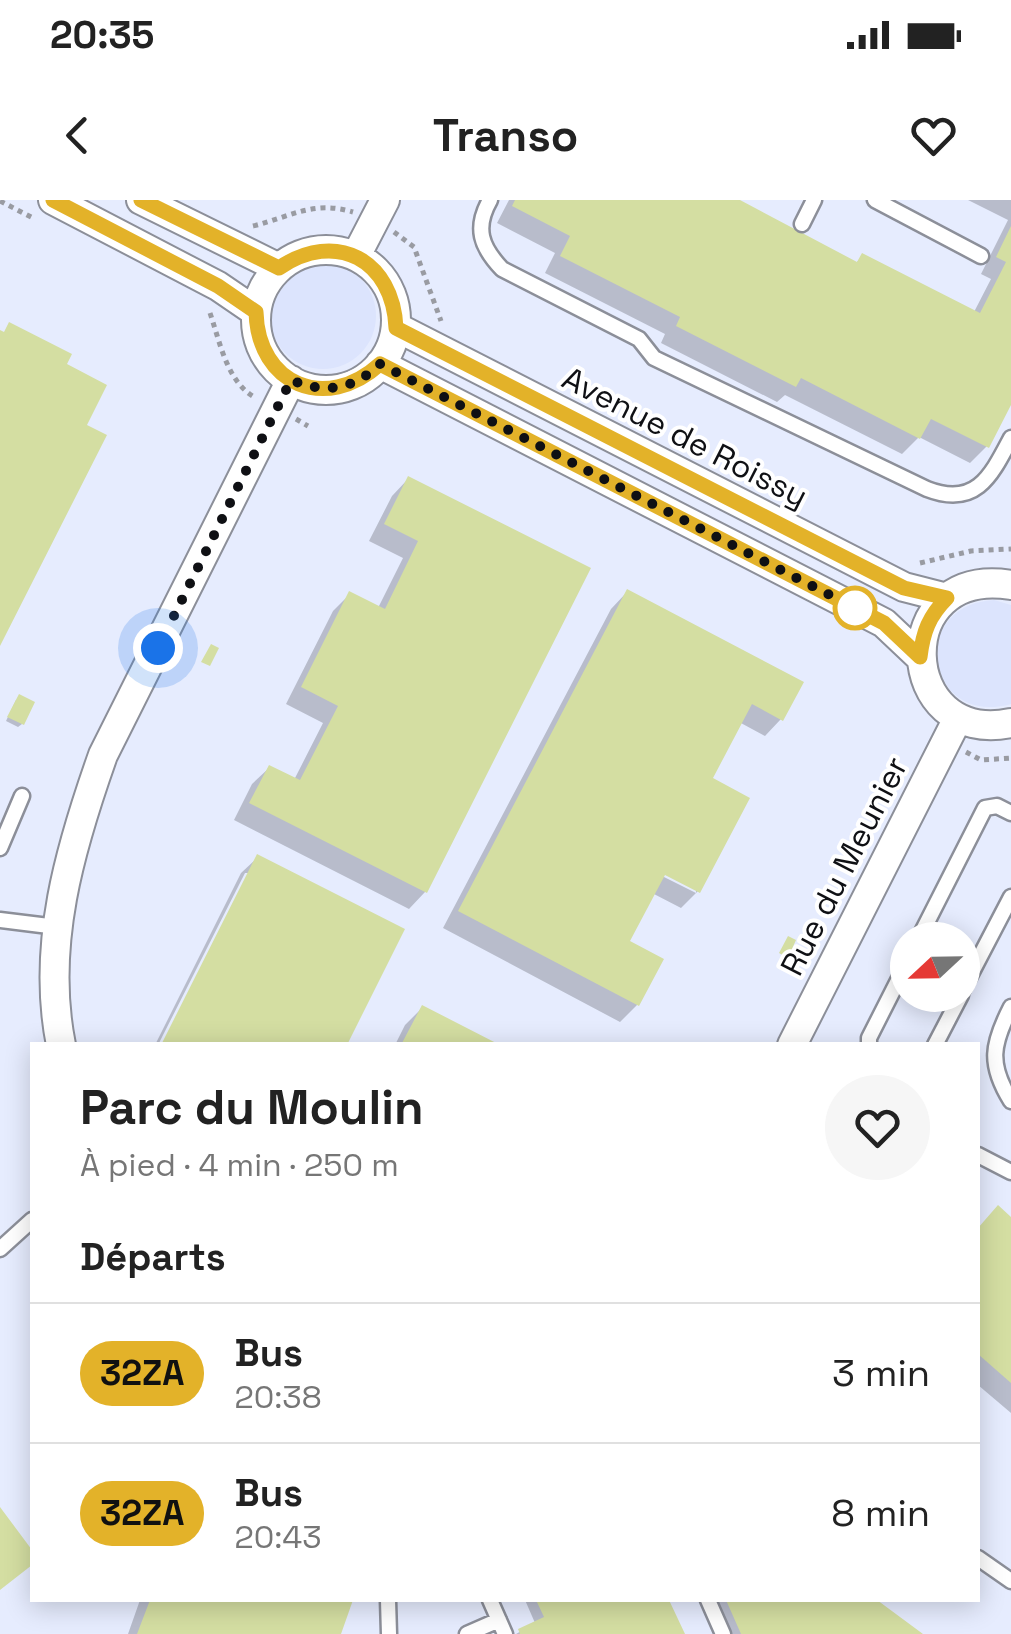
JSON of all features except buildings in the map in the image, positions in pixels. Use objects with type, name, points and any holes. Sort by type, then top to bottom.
[{"type":"street","points":[[53,200],[218,286],[256,312]]},
{"type":"street","points":[[141,200],[279,268]]},
{"type":"street","points":[[356,256],[380,210]]},
{"type":"street","points":[[336,250],[356,256],[374,268],[388,285],[395,306],[396,328],[380,364],[366,378],[329,390],[309,388],[275,368],[264,351],[257,332],[260,295],[279,268],[296,256],[336,250]]},
{"type":"street","name":"Avenue de Roissy","points":[[396,328],[904,588],[947,598]]},
{"type":"street","points":[[380,364],[884,623],[920,657]]},
{"type":"street","points":[[61,1042],[54,981],[57,927],[82,814],[103,755],[291,380]]},
{"type":"street","points":[[1011,585],[991,582],[968,586],[947,598],[927,624],[920,657],[925,681],[938,702],[958,718],[977,725],[1011,723]]},
{"type":"street","name":"Rue du Meunier","points":[[794,1042],[958,718]]},
{"type":"lane","points":[[490,200],[482,214],[479,234],[486,253],[502,269],[639,340],[654,358],[927,488],[942,494],[958,494],[976,488],[990,478],[1011,438]]},
{"type":"lane","points":[[802,224],[814,200]]},
{"type":"lane","points":[[875,200],[981,256]]},
{"type":"lane","points":[[0,848],[22,796]]},
{"type":"lane","points":[[927,922],[984,808],[997,806],[1011,813]]},
{"type":"lane","points":[[980,958],[1011,897]]},
{"type":"lane","points":[[0,920],[57,927]]},
{"type":"lane","points":[[869,1042],[890,996]]},
{"type":"lane","points":[[1011,1007],[995,1039],[997,1074],[1011,1101]]},
{"type":"lane","points":[[937,1042],[952,1012]]},
{"type":"lane","points":[[980,1156],[1011,1172]]},
{"type":"lane","points":[[0,1249],[30,1222]]},
{"type":"lane","points":[[980,1559],[1011,1581]]},
{"type":"lane","points":[[388,1602],[389,1634]]},
{"type":"lane","points":[[467,1634],[502,1627],[491,1602]]},
{"type":"lane","points":[[709,1602],[723,1634]]},
{"type":"path","points":[[238,250],[248,228],[296,209],[339,206],[380,210],[414,247],[423,266],[443,326],[432,347]]},
{"type":"path","points":[[218,286],[209,308],[231,371],[244,392],[308,426]]},
{"type":"shaded area","points":[[0,200],[1011,200],[1011,1634],[0,1634]]},
{"type":"shaded area","points":[[323,263],[343,267],[360,279],[372,296],[376,316],[372,336],[360,353],[343,365],[323,369],[303,365],[286,353],[274,336],[270,316],[274,296],[286,279],[303,267]]},
{"type":"shaded area","points":[[994,600],[1011,605],[1011,704],[982,707],[960,699],[945,683],[938,663],[938,641],[948,622],[966,607]]},
{"type":"bus line","name":"32ZA","points":[[53,200],[218,286],[256,312],[257,332],[264,351],[275,368],[291,380],[309,388],[329,390],[366,378],[380,364],[884,623],[920,657],[922,635],[932,614],[947,598],[904,588],[396,328],[395,306],[388,285],[374,268],[356,256],[316,250],[296,256],[279,268],[141,200]]},
{"type":"route","points":[[158,648],[291,380],[309,388],[329,390],[366,378],[380,364],[855,608]]}]
